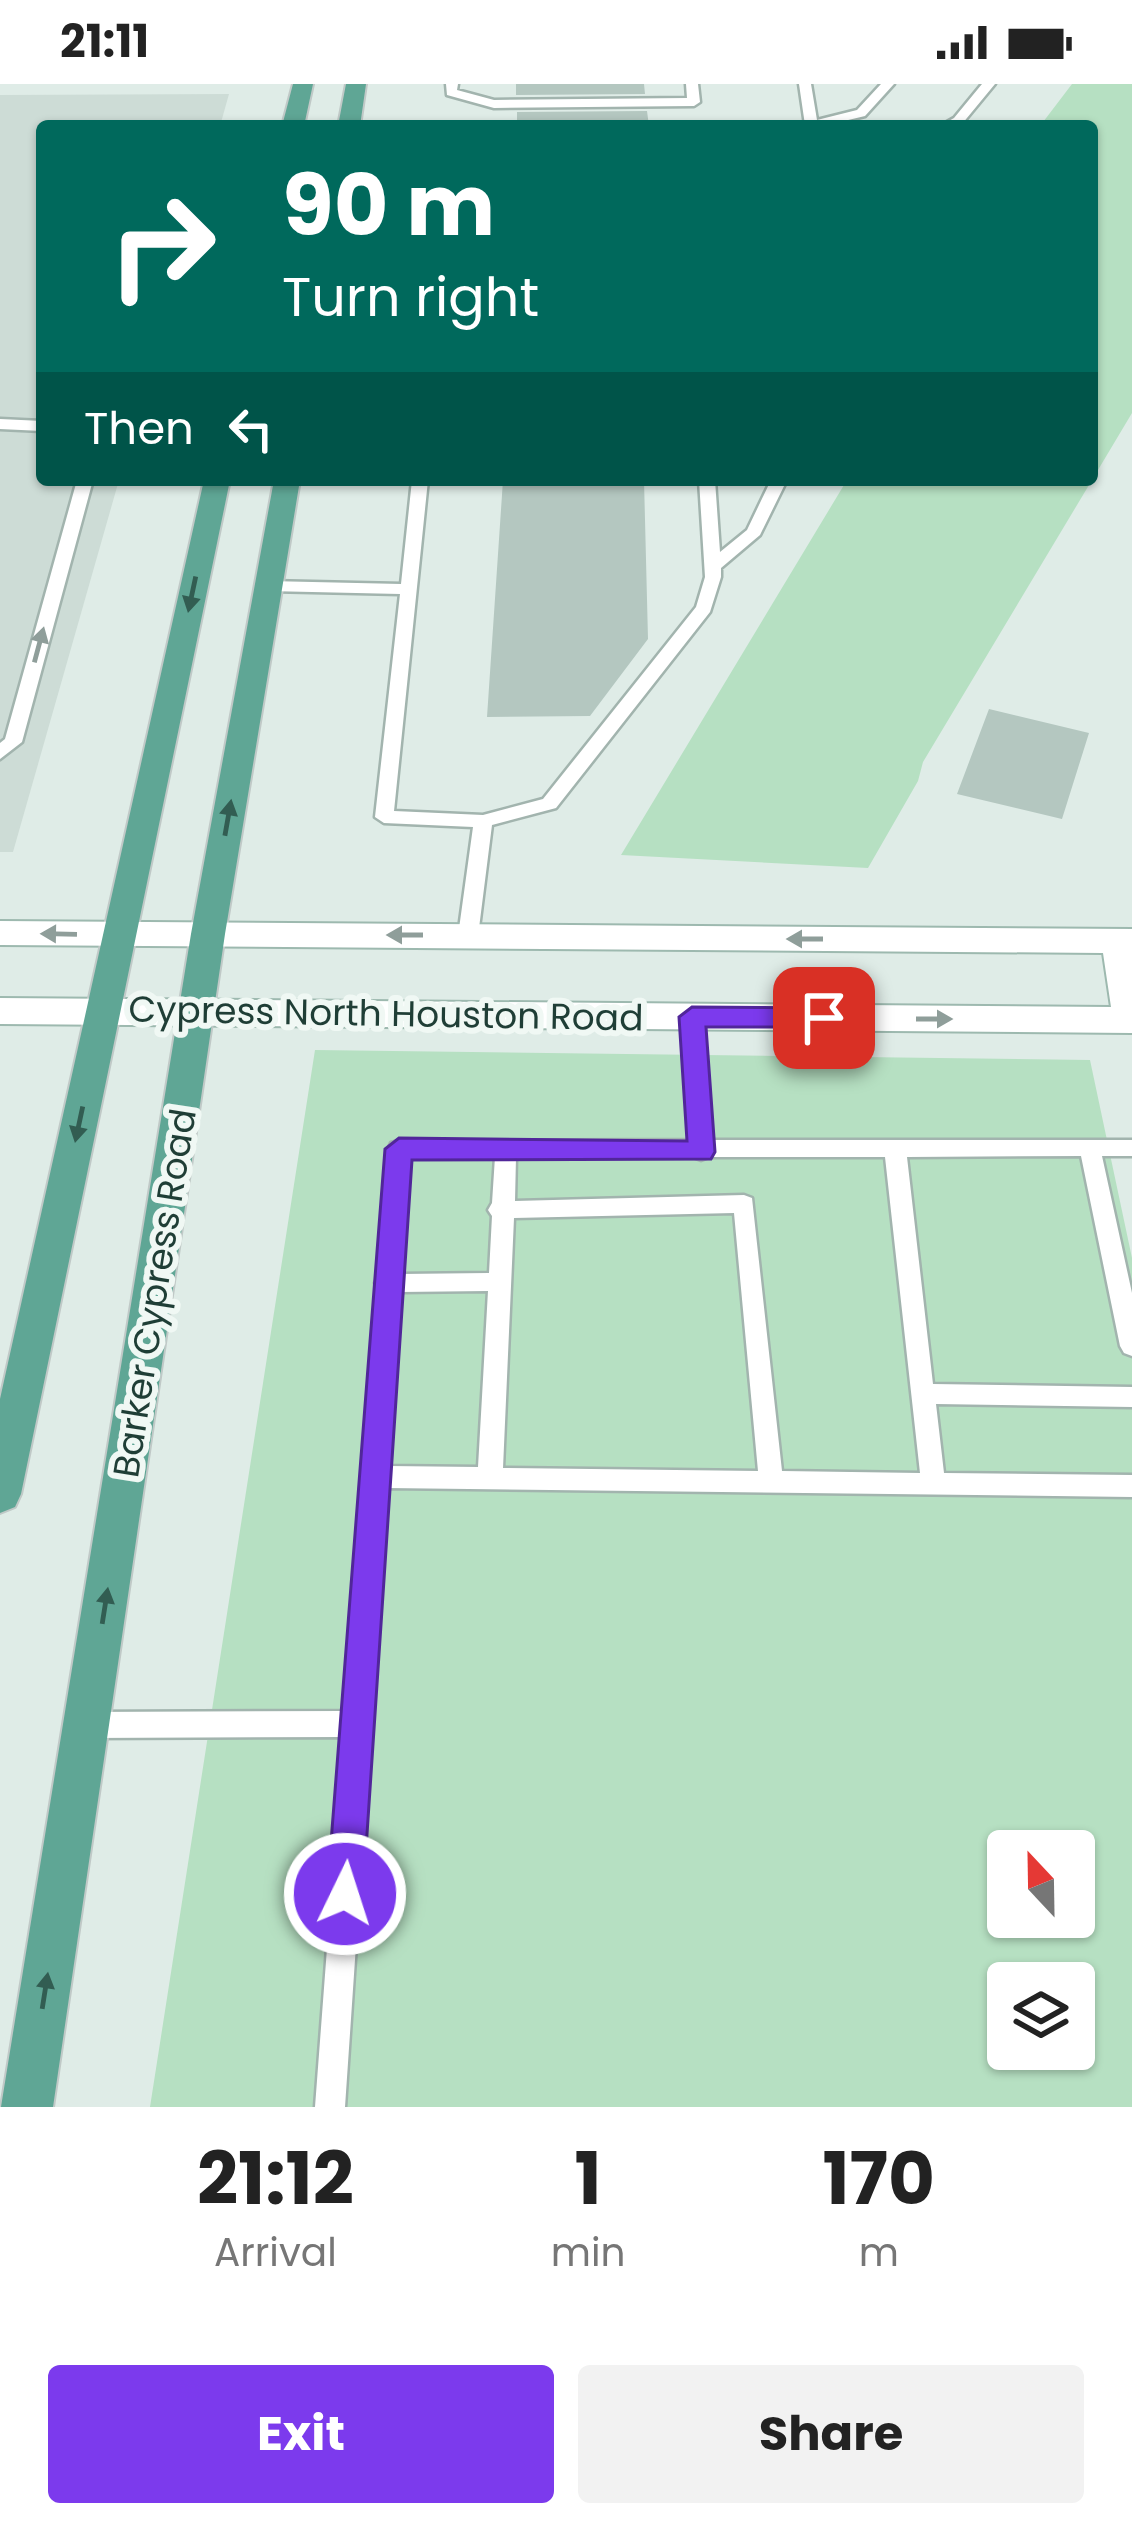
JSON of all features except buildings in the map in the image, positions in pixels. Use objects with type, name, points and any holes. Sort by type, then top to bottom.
[{"type":"main road","points":[[294,120],[303,84]]},
{"type":"main road","points":[[350,120],[356,84]]},
{"type":"main road","points":[[0,1494],[14,1362],[103,1010],[216,486]]},
{"type":"main road","name":"Barker Cypress Road","points":[[27,2107],[208,934],[286,486]]},
{"type":"main road","name":"Cypress North Houston Road","points":[[0,933],[1125,941]]},
{"type":"main road","points":[[1125,941],[1131,1023]]},
{"type":"main road","name":"Cypress North Houston Road","points":[[0,1011],[199,1009],[1131,1023]]},
{"type":"lane","points":[[452,84],[451,92],[494,104],[694,102],[692,84]]},
{"type":"lane","points":[[805,84],[811,120]]},
{"type":"lane","points":[[833,120],[862,112],[888,84]]},
{"type":"lane","points":[[959,120],[989,84]]},
{"type":"lane","points":[[0,424],[36,426]]},
{"type":"lane","points":[[0,753],[13,742],[83,486]]},
{"type":"lane","points":[[419,486],[384,818],[483,821],[549,804],[704,608],[713,566],[707,486]]},
{"type":"lane","points":[[713,566],[754,532],[776,486]]},
{"type":"lane","points":[[268,586],[410,589]]},
{"type":"lane","points":[[468,936],[483,821]]},
{"type":"lane","points":[[692,1017],[701,1152]]},
{"type":"lane","points":[[330,2107],[399,1149],[1132,1148]]},
{"type":"lane","points":[[895,1149],[933,1483]]},
{"type":"lane","points":[[1090,1150],[1132,1346]]},
{"type":"lane","points":[[490,1478],[506,1151]]},
{"type":"lane","points":[[500,1210],[744,1204],[771,1482]]},
{"type":"lane","points":[[386,1283],[497,1282]]},
{"type":"lane","points":[[925,1394],[1132,1397]]},
{"type":"lane","points":[[373,1477],[1132,1486]]},
{"type":"lane","points":[[86,1725],[356,1724]]},
{"type":"shaded area","points":[[229,94],[222,120],[36,120],[36,486],[117,486],[13,852],[0,852],[0,95]]},
{"type":"green space","points":[[1072,84],[1132,84],[1132,413],[1098,470],[1098,120],[1045,120]]},
{"type":"green space","points":[[843,486],[1088,486],[923,762],[918,781],[868,868],[621,855]]},
{"type":"green space","points":[[315,1050],[1090,1060],[1132,1258],[1132,2107],[150,2107]]},
{"type":"route","points":[[345,1894],[399,1149],[701,1152],[692,1017],[824,1018]]}]
